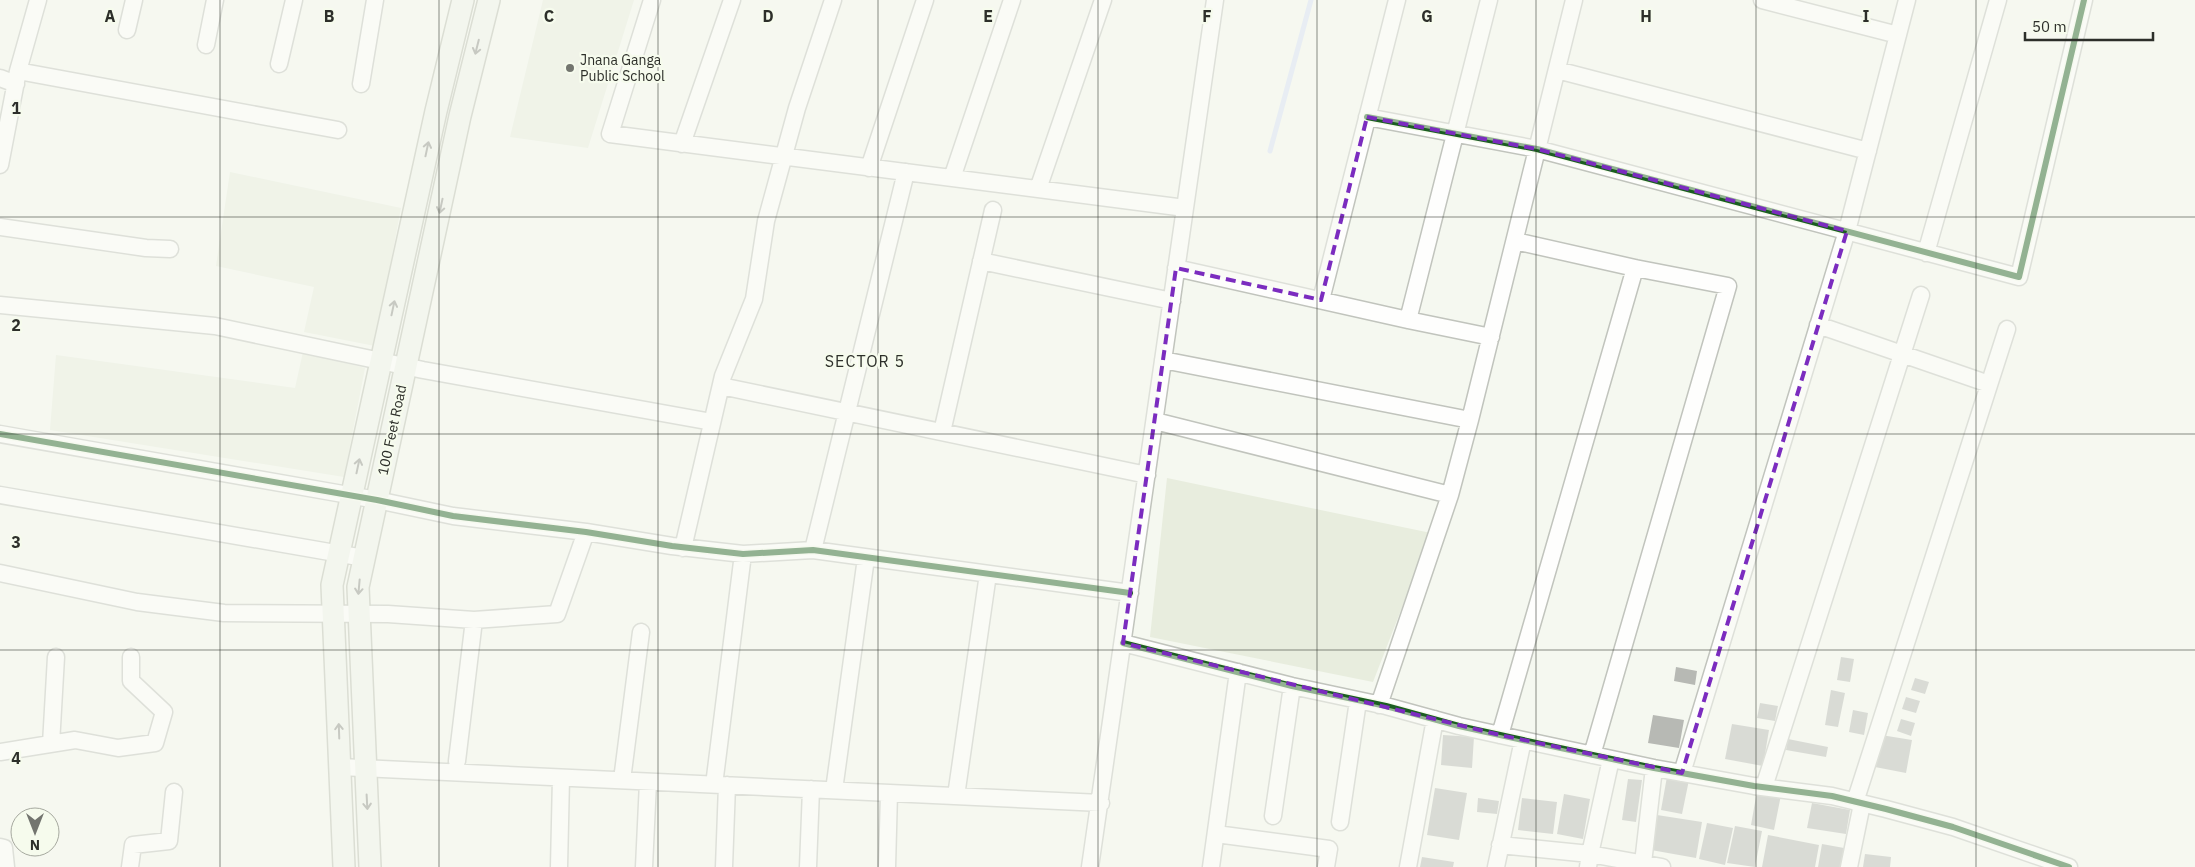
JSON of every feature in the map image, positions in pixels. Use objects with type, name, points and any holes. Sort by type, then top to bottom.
[{"type":"main road","name":"100 Feet Road","points":[[344,867],[332,585],[462,0]]},
{"type":"main road","name":"100 Feet Road","points":[[370,867],[358,587],[460,116],[489,0]]},
{"type":"street","points":[[0,165],[17,77],[38,0]]},
{"type":"street","points":[[127,30],[134,0]]},
{"type":"street","points":[[206,45],[215,0]]},
{"type":"street","points":[[279,64],[294,0]]},
{"type":"street","points":[[360,84],[375,0]]},
{"type":"street","points":[[652,0],[610,134],[1185,208]]},
{"type":"street","points":[[682,144],[732,0]]},
{"type":"street","points":[[684,548],[721,386],[754,299],[766,221],[797,108],[833,0]]},
{"type":"street","points":[[869,168],[926,0]]},
{"type":"street","points":[[952,178],[1012,0]]},
{"type":"street","points":[[1038,189],[1102,0]]},
{"type":"street","points":[[1090,867],[1215,0]]},
{"type":"street","points":[[1320,300],[1397,0]]},
{"type":"street","points":[[1408,320],[1489,0]]},
{"type":"street","points":[[1379,705],[1450,495],[1574,0]]},
{"type":"street","points":[[1762,0],[1898,35]]},
{"type":"street","points":[[1682,773],[1847,231],[1907,0]]},
{"type":"street","points":[[1926,253],[1998,0]]},
{"type":"street","points":[[1368,117],[1538,149],[2019,277],[2084,0]]},
{"type":"street","points":[[1557,70],[1868,152]]},
{"type":"street","points":[[0,78],[17,77],[338,130]]},
{"type":"street","points":[[814,550],[906,172]]},
{"type":"street","points":[[942,432],[993,210]]},
{"type":"street","points":[[0,228],[146,248],[170,249]]},
{"type":"street","points":[[1515,241],[1635,268],[1728,286],[1592,755]]},
{"type":"street","points":[[981,261],[1172,301]]},
{"type":"street","points":[[1176,268],[1408,320],[1491,336]]},
{"type":"street","points":[[1500,735],[1635,268]]},
{"type":"street","points":[[1764,787],[1921,294]]},
{"type":"street","points":[[0,304],[215,326],[406,366],[712,422]]},
{"type":"street","points":[[1818,325],[1989,384]]},
{"type":"street","points":[[1849,867],[1859,803],[2007,330]]},
{"type":"street","points":[[1164,360],[1470,420]]},
{"type":"street","points":[[721,386],[1147,475]]},
{"type":"street","points":[[1155,421],[1450,495]]},
{"type":"street","points":[[0,434],[352,495],[453,516],[586,532],[684,548],[743,554],[814,550],[1130,593]]},
{"type":"street","points":[[0,495],[364,558]]},
{"type":"street","points":[[0,574],[137,602],[224,613],[359,614],[474,620],[557,614],[586,532]]},
{"type":"street","points":[[724,867],[720,785],[743,554]]},
{"type":"street","points":[[834,790],[866,558]]},
{"type":"street","points":[[956,796],[988,574]]},
{"type":"street","points":[[457,762],[474,620]]},
{"type":"street","points":[[622,780],[641,632]]},
{"type":"street","points":[[1123,643],[1292,686],[1592,755],[1682,773],[1832,796],[1953,827],[2069,867]]},
{"type":"street","points":[[50,744],[56,657]]},
{"type":"street","points":[[0,752],[75,740],[118,748],[155,743],[164,712],[131,681],[131,657]]},
{"type":"street","points":[[1211,867],[1238,672]]},
{"type":"street","points":[[1273,816],[1292,686]]},
{"type":"street","points":[[1340,822],[1358,701]]},
{"type":"street","points":[[1408,867],[1435,719]]},
{"type":"street","points":[[1496,867],[1523,740]]},
{"type":"street","points":[[1589,860],[1611,759]]},
{"type":"street","points":[[340,767],[1100,803]]},
{"type":"street","points":[[1643,863],[1654,768]]},
{"type":"street","points":[[559,867],[562,778]]},
{"type":"street","points":[[644,867],[648,782]]},
{"type":"street","points":[[808,867],[811,789]]},
{"type":"street","points":[[130,867],[133,844],[169,841],[174,792]]},
{"type":"street","points":[[887,867],[889,793]]},
{"type":"street","points":[[1216,834],[1329,849],[1326,867]]},
{"type":"street","points":[[1500,845],[1589,860],[1643,863],[1662,867]]},
{"type":"street","points":[[0,847],[4,848],[6,867]]},
{"type":"highlighted area","points":[[1367,117],[1537,149],[1847,231],[1682,773],[1500,735],[1123,643],[1176,268],[1321,300]]},
{"type":"shaded area","name":"Jnana Ganga Public School","points":[[543,0],[634,0],[588,148],[510,137]]},
{"type":"shaded area","points":[[230,172],[401,208],[375,346],[304,332],[314,287],[216,266]]},
{"type":"shaded area","points":[[303,352],[365,368],[344,477],[50,430],[56,355],[295,388]]},
{"type":"shaded area","points":[[1167,478],[1431,533],[1373,682],[1150,637]]},
{"type":"building","points":[[1841,657],[1854,659],[1850,682],[1837,680]]},
{"type":"building","points":[[1676,667],[1697,671],[1695,685],[1674,681]]},
{"type":"building","points":[[1915,678],[1929,682],[1925,694],[1911,690]]},
{"type":"building","points":[[1831,690],[1845,693],[1838,727],[1825,725]]},
{"type":"building","points":[[1906,697],[1920,701],[1916,713],[1902,709]]},
{"type":"building","points":[[1760,703],[1778,706],[1775,721],[1757,718]]},
{"type":"building","points":[[1853,710],[1868,713],[1864,735],[1849,732]]},
{"type":"building","points":[[1653,715],[1684,720],[1679,748],[1648,743]]},
{"type":"building","points":[[1901,719],[1915,723],[1911,736],[1897,731]]},
{"type":"building","points":[[1732,724],[1769,730],[1763,766],[1725,759]]},
{"type":"building","points":[[1443,735],[1474,737],[1472,768],[1441,765]]},
{"type":"building","points":[[1881,735],[1912,740],[1906,773],[1875,767]]},
{"type":"building","points":[[1788,739],[1828,747],[1826,757],[1786,750]]},
{"type":"building","points":[[1668,771],[1690,775],[1682,814],[1661,810]]},
{"type":"building","points":[[1628,779],[1642,780],[1636,822],[1622,820]]},
{"type":"building","points":[[1435,788],[1467,793],[1459,840],[1427,835]]},
{"type":"building","points":[[1757,791],[1781,795],[1774,830],[1751,825]]},
{"type":"building","points":[[1564,794],[1590,799],[1583,839],[1557,834]]},
{"type":"building","points":[[1478,798],[1499,801],[1497,814],[1477,812]]},
{"type":"building","points":[[1522,798],[1557,802],[1553,834],[1518,830]]},
{"type":"building","points":[[1812,803],[1850,810],[1846,834],[1807,828]]},
{"type":"building","points":[[1657,815],[1702,822],[1696,858],[1651,850]]},
{"type":"building","points":[[1707,823],[1733,828],[1725,865],[1699,859]]},
{"type":"building","points":[[1735,826],[1762,831],[1755,867],[1727,863]]},
{"type":"building","points":[[1768,835],[1819,845],[1815,867],[1762,867]]},
{"type":"building","points":[[1822,844],[1844,848],[1840,867],[1818,867]]},
{"type":"building","points":[[1865,854],[1891,857],[1890,867],[1863,867]]},
{"type":"building","points":[[1422,857],[1454,862],[1453,867],[1420,867]]},
{"type":"waterway","points":[[1270,151],[1311,0]]},
{"type":"cycle path","points":[[1367,117],[1537,149],[2019,277],[2084,0]]},
{"type":"cycle path","points":[[0,434],[377,500],[453,516],[743,554],[813,550],[1130,593]]},
{"type":"cycle path","points":[[1123,643],[1292,686],[1386,706],[1459,726],[1523,740],[1654,768],[1754,786],[1832,796],[1953,827],[2069,867]]},
{"type":"place","name":"Jnana Ganga Public School","points":[[570,68]]},
{"type":"district","name":"SECTOR 5","points":[[865,361]]}]
